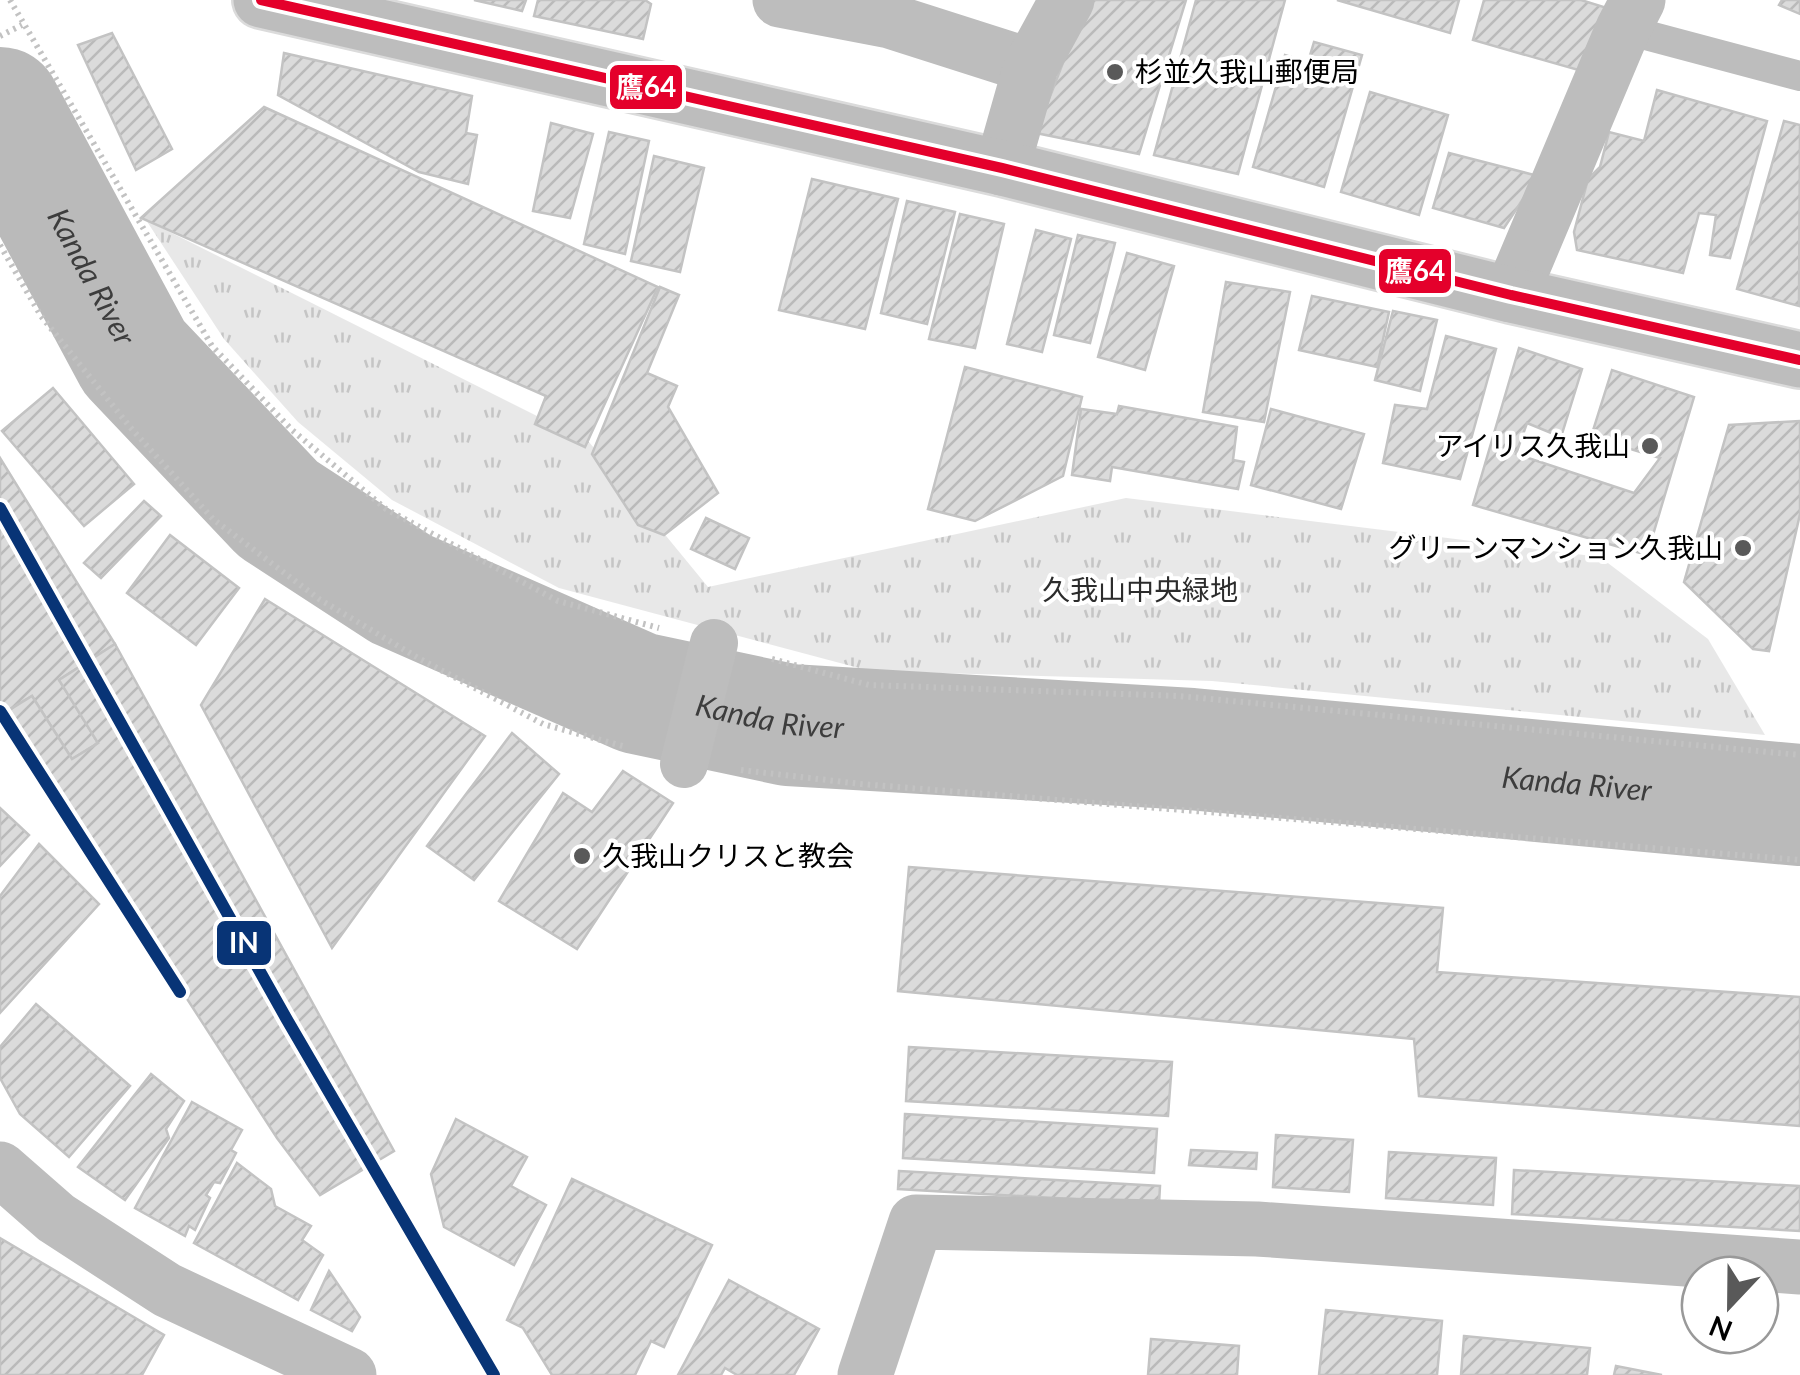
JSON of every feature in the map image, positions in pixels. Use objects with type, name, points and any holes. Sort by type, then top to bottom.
[{"type":"street","points":[[261,0],[1002,168],[1511,295],[1800,360]]},
{"type":"street","points":[[780,0],[890,21],[1031,66]]},
{"type":"street","points":[[1002,168],[1031,66],[1067,0]]},
{"type":"street","points":[[1511,295],[1630,14]]},
{"type":"street","points":[[684,764],[714,643]]},
{"type":"street","points":[[0,1169],[56,1218],[167,1290],[349,1375]]},
{"type":"street","points":[[865,1375],[916,1222],[1257,1229],[1800,1267]]},
{"type":"lane","points":[[1630,14],[1800,76]]},
{"type":"path","points":[[10,0],[212,346],[292,430],[386,509],[558,601],[869,685],[1179,696],[1800,755]]},
{"type":"path","points":[[0,36],[22,25]]},
{"type":"path","points":[[0,245],[41,316],[142,440],[214,519],[319,599],[420,660],[543,724],[684,764],[862,784],[1800,860]]},
{"type":"green space","name":"久我山中央緑地","points":[[146,220],[589,442],[708,587],[1126,498],[1600,557],[1708,639],[1765,735],[1212,681],[870,671],[559,588],[392,500],[298,422],[224,339]]},
{"type":"building","points":[[474,0],[526,0],[522,11]]},
{"type":"building","points":[[538,0],[645,0],[651,4],[643,39],[534,16]]},
{"type":"building","points":[[1087,0],[1186,0],[1139,154],[1036,133]]},
{"type":"building","points":[[1196,0],[1285,0],[1238,174],[1154,155]]},
{"type":"building","points":[[1337,0],[1459,0],[1450,33]]},
{"type":"building","points":[[1484,0],[1581,0],[1607,8],[1589,73],[1473,40]]},
{"type":"building","points":[[1782,0],[1800,0],[1800,14],[1779,5]]},
{"type":"building","points":[[112,33],[172,149],[136,170],[78,45]]},
{"type":"building","points":[[1314,42],[1362,55],[1324,187],[1253,167],[1285,55],[1308,62]]},
{"type":"building","points":[[284,53],[472,96],[466,133],[477,135],[468,184],[419,172],[278,95]]},
{"type":"building","points":[[1657,90],[1767,121],[1730,258],[1710,255],[1716,215],[1699,213],[1683,273],[1577,250],[1574,232],[1588,179],[1600,167],[1609,132],[1644,141]]},
{"type":"building","points":[[1370,92],[1448,115],[1419,215],[1341,192]]},
{"type":"building","points":[[264,107],[658,287],[585,447],[535,424],[546,396],[141,218]]},
{"type":"building","points":[[1784,121],[1800,125],[1799,306],[1737,289]]},
{"type":"building","points":[[551,123],[593,134],[570,218],[533,211]]},
{"type":"building","points":[[609,132],[649,141],[625,254],[584,244]]},
{"type":"building","points":[[1449,153],[1538,176],[1504,228],[1433,208]]},
{"type":"building","points":[[654,156],[704,168],[680,272],[631,261]]},
{"type":"building","points":[[812,179],[898,199],[865,329],[779,310]]},
{"type":"building","points":[[907,201],[955,212],[927,324],[881,313]]},
{"type":"building","points":[[960,214],[1004,224],[975,348],[929,339]]},
{"type":"building","points":[[1036,230],[1071,239],[1042,352],[1007,344]]},
{"type":"building","points":[[1078,235],[1115,243],[1090,343],[1054,335]]},
{"type":"building","points":[[1127,253],[1174,266],[1145,370],[1098,357]]},
{"type":"building","points":[[1226,282],[1290,292],[1264,422],[1203,412]]},
{"type":"building","points":[[660,287],[679,295],[647,373],[677,386],[668,407],[718,493],[664,535],[638,525],[592,454]]},
{"type":"building","points":[[1312,296],[1389,312],[1377,367],[1299,350]]},
{"type":"building","points":[[1393,311],[1437,320],[1420,391],[1375,380]]},
{"type":"building","points":[[1446,336],[1496,349],[1460,479],[1383,463],[1395,405],[1427,409]]},
{"type":"building","name":"アイリス久我山","points":[[1519,348],[1582,369],[1561,437],[1527,423],[1516,454],[1634,493],[1660,458],[1591,437],[1612,370],[1694,397],[1647,555],[1473,505]]},
{"type":"building","points":[[965,367],[1082,397],[1063,476],[975,521],[928,509]]},
{"type":"building","points":[[53,388],[134,484],[84,526],[2,431]]},
{"type":"building","points":[[1119,406],[1237,427],[1233,460],[1244,462],[1238,489],[1112,467],[1110,481],[1072,475],[1081,409],[1117,414]]},
{"type":"building","points":[[1271,409],[1364,434],[1341,509],[1251,485]]},
{"type":"building","name":"グリーンマンション久我山","points":[[1800,421],[1800,514],[1769,651],[1753,649],[1684,582],[1729,425]]},
{"type":"building","points":[[0,458],[115,644],[59,680],[98,743],[72,759],[32,696],[0,715]]},
{"type":"building","points":[[144,501],[161,516],[101,578],[84,563]]},
{"type":"building","points":[[706,518],[749,538],[735,569],[691,549]]},
{"type":"building","points":[[170,535],[239,588],[196,645],[127,593]]},
{"type":"building","points":[[265,599],[485,736],[332,948],[201,705]]},
{"type":"building","points":[[115,644],[394,1151],[320,1195],[277,1138],[3,714],[32,696],[72,759],[98,743],[59,680]]},
{"type":"building","points":[[512,733],[559,774],[474,880],[427,846]]},
{"type":"building","name":"久我山クリスと教会","points":[[623,771],[673,803],[577,949],[499,901],[563,793],[592,812]]},
{"type":"building","points":[[0,808],[29,835],[0,866]]},
{"type":"building","points":[[39,844],[99,904],[0,1013],[0,896]]},
{"type":"building","points":[[909,867],[1443,908],[1437,972],[1800,997],[1800,1126],[1419,1096],[1414,1039],[898,991]]},
{"type":"building","points":[[36,1004],[130,1086],[69,1157],[20,1114],[0,1078],[0,1047]]},
{"type":"building","points":[[909,1047],[1172,1062],[1168,1116],[906,1101]]},
{"type":"building","points":[[151,1074],[184,1101],[166,1129],[169,1138],[125,1200],[78,1167]]},
{"type":"building","points":[[192,1102],[242,1130],[231,1150],[236,1153],[220,1183],[214,1182],[206,1195],[210,1198],[195,1230],[189,1226],[185,1236],[135,1208]]},
{"type":"building","points":[[905,1114],[1157,1129],[1154,1173],[903,1158]]},
{"type":"building","points":[[456,1119],[527,1157],[511,1186],[546,1205],[514,1265],[444,1227],[431,1174]]},
{"type":"building","points":[[1276,1135],[1353,1140],[1349,1192],[1273,1187]]},
{"type":"building","points":[[1191,1150],[1257,1153],[1256,1169],[1189,1165]]},
{"type":"building","points":[[1389,1152],[1496,1158],[1493,1205],[1386,1198]]},
{"type":"building","points":[[237,1163],[271,1189],[275,1206],[311,1226],[302,1240],[323,1255],[298,1300],[194,1243]]},
{"type":"building","points":[[1514,1170],[1800,1186],[1800,1231],[1512,1214]]},
{"type":"building","points":[[899,1171],[1160,1186],[1159,1204],[898,1189]]},
{"type":"building","points":[[572,1179],[712,1245],[664,1347],[651,1341],[635,1375],[552,1375],[523,1328],[507,1320]]},
{"type":"building","points":[[0,1238],[164,1335],[142,1375],[0,1375]]},
{"type":"building","points":[[329,1271],[360,1317],[352,1331],[311,1310]]},
{"type":"building","points":[[729,1280],[819,1329],[794,1375],[737,1375],[725,1368],[721,1375],[678,1375]]},
{"type":"building","points":[[1326,1310],[1442,1321],[1437,1375],[1319,1375]]},
{"type":"building","points":[[1464,1336],[1590,1348],[1587,1375],[1461,1375]]},
{"type":"building","points":[[1151,1339],[1239,1346],[1237,1375],[1148,1375]]},
{"type":"building","points":[[1616,1366],[1662,1375],[1614,1375]]},
{"type":"waterway","name":"Kanda River","points":[[0,108],[134,357],[278,509],[401,589],[638,693],[789,725],[1191,749],[1800,805]]},
{"type":"transit line","name":"鷹64","points":[[261,0],[1002,168],[1511,295],[1800,360]]},
{"type":"transit line","name":"IN","points":[[0,508],[286,1018],[494,1375]]},
{"type":"transit line","name":"IN","points":[[0,711],[180,992]]},
{"type":"place","name":"杉並久我山郵便局","points":[[1115,72]]},
{"type":"place","name":"アイリス久我山","points":[[1650,446]]},
{"type":"place","name":"グリーンマンション久我山","points":[[1743,548]]},
{"type":"place","name":"久我山クリスと教会","points":[[582,856]]}]
